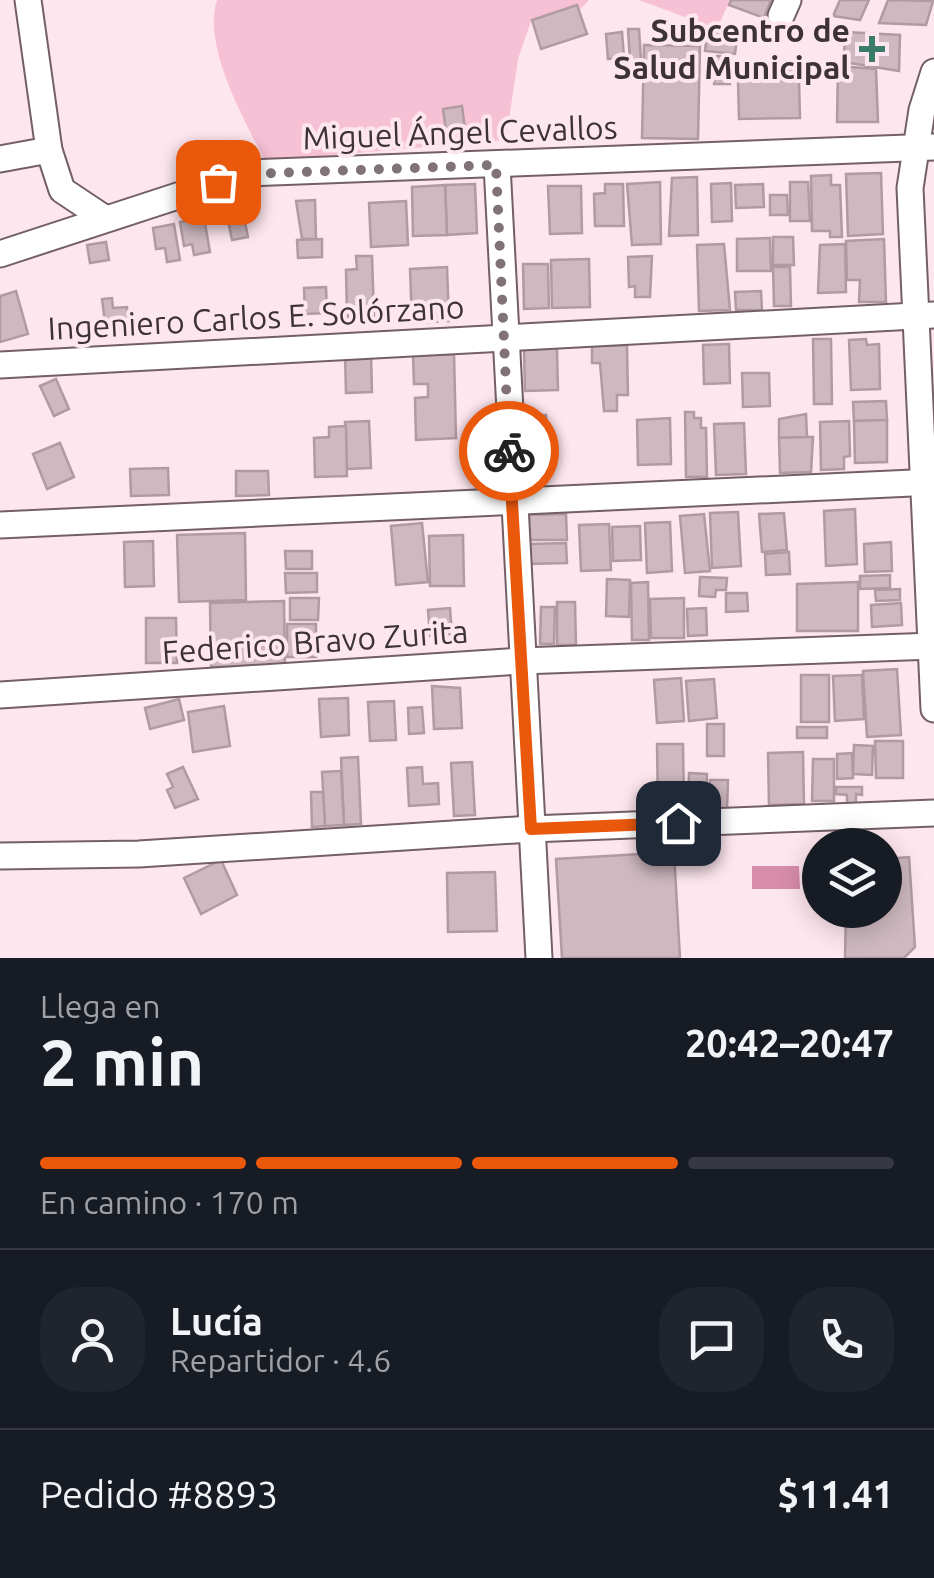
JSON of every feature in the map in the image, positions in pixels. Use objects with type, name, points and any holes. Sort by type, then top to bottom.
[{"type":"street","points":[[28,0],[49,150],[62,190],[104,218]]},
{"type":"street","points":[[934,72],[924,148],[910,188],[924,316],[934,709]]},
{"type":"street","name":"Miguel Ángel Cevallos","points":[[0,254],[248,174],[924,148]]},
{"type":"street","points":[[0,159],[49,150]]},
{"type":"street","points":[[496,165],[539,958]]},
{"type":"street","name":"Ingeniero Carlos E. Solórzano","points":[[0,364],[924,316]]},
{"type":"street","points":[[0,525],[929,482]]},
{"type":"street","name":"Federico Bravo Zurita","points":[[0,695],[521,662],[932,647]]},
{"type":"street","points":[[0,856],[138,854],[531,829],[934,812]]},
{"type":"shaded area","points":[[217,0],[589,0],[563,20],[531,21],[518,59],[506,140],[265,161],[220,60],[215,39]]},
{"type":"shaded area","points":[[639,0],[730,0],[717,29]]},
{"type":"shaded area","points":[[752,866],[799,866],[800,889],[752,889]]},
{"type":"building","points":[[731,0],[771,0],[764,18],[729,5]]},
{"type":"building","points":[[840,0],[869,0],[860,20],[833,16]]},
{"type":"building","points":[[888,0],[933,1],[926,25],[879,23]]},
{"type":"building","points":[[577,5],[587,34],[541,49],[532,20]]},
{"type":"building","points":[[708,26],[738,29],[735,54],[705,51]]},
{"type":"building","points":[[628,29],[639,29],[641,60],[630,61]]},
{"type":"building","points":[[622,32],[624,57],[608,59],[606,34]]},
{"type":"building","name":"Subcentro de Salud Municipal","points":[[846,32],[900,35],[899,71],[843,62]]},
{"type":"building","points":[[644,45],[700,46],[698,139],[642,138]]},
{"type":"building","points":[[715,56],[731,56],[730,84],[714,84]]},
{"type":"building","points":[[785,61],[812,63],[811,75],[784,73]]},
{"type":"building","points":[[838,66],[876,69],[878,122],[837,122]]},
{"type":"building","points":[[799,80],[800,118],[739,119],[738,81]]},
{"type":"building","points":[[462,106],[465,129],[446,131],[443,109]]},
{"type":"building","points":[[881,173],[883,234],[848,236],[846,174]]},
{"type":"building","points":[[831,175],[831,185],[840,185],[842,237],[830,237],[830,231],[812,231],[811,176]]},
{"type":"building","points":[[697,177],[698,235],[669,236],[672,178]]},
{"type":"building","points":[[660,182],[661,244],[632,245],[627,184]]},
{"type":"building","points":[[790,182],[808,182],[810,221],[790,221]]},
{"type":"building","points":[[731,183],[732,221],[712,222],[711,184]]},
{"type":"building","points":[[475,184],[477,233],[447,235],[445,185]]},
{"type":"building","points":[[605,184],[623,184],[624,226],[595,226],[594,194],[605,193]]},
{"type":"building","points":[[763,184],[764,207],[736,208],[735,185]]},
{"type":"building","points":[[445,185],[447,235],[413,236],[412,187]]},
{"type":"building","points":[[548,186],[581,186],[582,233],[550,234]]},
{"type":"building","points":[[770,195],[787,195],[788,215],[770,215]]},
{"type":"building","points":[[315,200],[316,239],[302,239],[296,201]]},
{"type":"building","points":[[406,201],[408,245],[371,247],[369,203]]},
{"type":"building","points":[[242,208],[248,237],[232,240],[226,211]]},
{"type":"building","points":[[204,218],[210,252],[194,255],[192,244],[184,246],[180,222]]},
{"type":"building","points":[[174,224],[180,260],[167,262],[165,248],[156,249],[153,228]]},
{"type":"building","points":[[773,237],[793,237],[794,265],[773,265]]},
{"type":"building","points":[[770,238],[771,271],[737,271],[737,239]]},
{"type":"building","points":[[322,239],[322,257],[298,258],[297,240]]},
{"type":"building","points":[[884,239],[886,302],[859,302],[860,280],[847,280],[846,241]]},
{"type":"building","points":[[106,242],[109,260],[90,263],[87,245]]},
{"type":"building","points":[[724,244],[730,310],[699,311],[697,245]]},
{"type":"building","points":[[845,244],[846,292],[818,293],[820,245]]},
{"type":"building","points":[[356,256],[372,256],[374,316],[347,317],[346,270],[357,269]]},
{"type":"building","points":[[652,256],[650,297],[635,297],[635,286],[629,287],[628,257]]},
{"type":"building","points":[[589,259],[590,307],[552,308],[551,260]]},
{"type":"building","points":[[523,264],[548,264],[549,308],[524,309]]},
{"type":"building","points":[[447,267],[449,321],[412,323],[410,269]]},
{"type":"building","points":[[773,267],[790,267],[791,306],[774,306]]},
{"type":"building","points":[[326,287],[327,313],[305,314],[304,288]]},
{"type":"building","points":[[16,291],[28,334],[0,342],[0,296]]},
{"type":"building","points":[[761,291],[762,310],[736,310],[735,292]]},
{"type":"building","points":[[112,298],[113,308],[127,307],[129,327],[106,330],[102,299]]},
{"type":"building","points":[[813,339],[831,339],[832,404],[814,404]]},
{"type":"building","points":[[866,339],[867,345],[879,344],[880,389],[851,390],[849,340]]},
{"type":"building","points":[[729,344],[730,383],[704,384],[703,345]]},
{"type":"building","points":[[627,345],[628,395],[617,395],[617,411],[604,411],[600,363],[592,363],[592,346]]},
{"type":"building","points":[[557,348],[558,390],[525,391],[524,349]]},
{"type":"building","points":[[371,354],[372,392],[346,393],[345,355]]},
{"type":"building","points":[[454,354],[456,438],[416,440],[415,398],[428,397],[428,384],[414,384],[413,355]]},
{"type":"building","points":[[742,373],[769,373],[770,406],[743,407]]},
{"type":"building","points":[[56,379],[69,409],[54,416],[40,386]]},
{"type":"building","points":[[886,401],[887,420],[854,421],[853,402]]},
{"type":"building","points":[[685,412],[694,412],[694,418],[701,418],[701,428],[706,428],[707,477],[686,477]]},
{"type":"building","points":[[806,414],[807,437],[779,438],[779,419]]},
{"type":"building","points":[[546,415],[547,429],[521,430],[520,416]]},
{"type":"building","points":[[670,418],[671,464],[638,465],[637,420]]},
{"type":"building","points":[[887,420],[887,462],[855,463],[854,421]]},
{"type":"building","points":[[369,421],[371,468],[347,469],[345,422]]},
{"type":"building","points":[[849,421],[850,456],[844,457],[844,469],[821,470],[820,422]]},
{"type":"building","points":[[744,423],[746,474],[716,475],[714,424]]},
{"type":"building","points":[[346,426],[347,476],[315,477],[314,438],[329,437],[329,427]]},
{"type":"building","points":[[813,437],[811,472],[780,473],[779,438]]},
{"type":"building","points":[[60,443],[74,477],[47,489],[33,454]]},
{"type":"building","points":[[527,452],[542,452],[543,483],[528,483]]},
{"type":"building","points":[[168,468],[169,495],[131,496],[130,469]]},
{"type":"building","points":[[236,471],[268,471],[269,495],[236,496]]},
{"type":"building","points":[[855,509],[857,564],[826,566],[824,511]]},
{"type":"building","points":[[738,512],[741,566],[712,568],[710,513]]},
{"type":"building","points":[[784,513],[787,550],[762,552],[759,514]]},
{"type":"building","points":[[566,514],[567,540],[529,540],[529,515]]},
{"type":"building","points":[[704,514],[710,571],[685,573],[680,516]]},
{"type":"building","points":[[670,522],[672,571],[647,573],[645,523]]},
{"type":"building","points":[[422,523],[428,582],[396,585],[391,526]]},
{"type":"building","points":[[609,524],[611,570],[581,571],[579,525]]},
{"type":"building","points":[[640,526],[641,560],[613,561],[612,527]]},
{"type":"building","points":[[245,533],[246,600],[179,602],[177,535]]},
{"type":"building","points":[[463,535],[464,586],[430,586],[429,536]]},
{"type":"building","points":[[153,541],[154,586],[125,587],[124,542]]},
{"type":"building","points":[[891,542],[892,571],[865,572],[864,544]]},
{"type":"building","points":[[566,543],[567,563],[529,564],[529,544]]},
{"type":"building","points":[[285,551],[312,551],[312,569],[286,569]]},
{"type":"building","points":[[789,552],[790,574],[766,575],[765,554]]},
{"type":"building","points":[[285,573],[317,573],[317,592],[286,593]]},
{"type":"building","points":[[890,575],[890,588],[860,589],[860,576]]},
{"type":"building","points":[[700,577],[727,578],[726,590],[716,590],[715,597],[699,596]]},
{"type":"building","points":[[607,579],[630,580],[629,617],[606,616]]},
{"type":"building","points":[[648,582],[649,640],[632,640],[631,583]]},
{"type":"building","points":[[858,582],[858,631],[797,631],[797,584]]},
{"type":"building","points":[[900,589],[900,600],[876,601],[875,590]]},
{"type":"building","points":[[726,593],[747,593],[748,611],[726,612]]},
{"type":"building","points":[[290,598],[319,598],[318,620],[290,620]]},
{"type":"building","points":[[684,598],[684,638],[651,638],[650,599]]},
{"type":"building","points":[[284,601],[285,665],[211,667],[210,603]]},
{"type":"building","points":[[557,602],[575,602],[576,645],[557,645]]},
{"type":"building","points":[[901,603],[902,625],[872,627],[871,605]]},
{"type":"building","points":[[541,607],[555,607],[554,644],[540,644]]},
{"type":"building","points":[[450,608],[452,634],[430,636],[428,610]]},
{"type":"building","points":[[706,608],[707,635],[688,636],[687,609]]},
{"type":"building","points":[[146,618],[176,618],[177,663],[146,663]]},
{"type":"building","points":[[287,624],[316,624],[316,657],[287,657]]},
{"type":"building","points":[[897,669],[901,735],[867,737],[863,671]]},
{"type":"building","points":[[801,675],[829,675],[829,722],[801,722]]},
{"type":"building","points":[[862,675],[864,719],[835,721],[833,676]]},
{"type":"building","points":[[681,678],[684,721],[657,723],[654,680]]},
{"type":"building","points":[[714,679],[717,718],[689,721],[686,681]]},
{"type":"building","points":[[432,686],[460,688],[462,728],[434,729]]},
{"type":"building","points":[[348,698],[349,735],[321,737],[319,699]]},
{"type":"building","points":[[179,699],[184,720],[150,729],[145,708]]},
{"type":"building","points":[[394,701],[396,740],[370,741],[368,702]]},
{"type":"building","points":[[224,706],[230,746],[193,752],[188,712]]},
{"type":"building","points":[[422,707],[424,733],[409,734],[408,708]]},
{"type":"building","points":[[707,724],[724,724],[724,756],[707,756]]},
{"type":"building","points":[[797,727],[827,727],[827,738],[797,738]]},
{"type":"building","points":[[875,741],[903,741],[903,778],[876,778]]},
{"type":"building","points":[[657,744],[683,744],[684,809],[658,810]]},
{"type":"building","points":[[854,745],[873,746],[872,775],[853,774]]},
{"type":"building","points":[[803,752],[804,804],[769,805],[768,753]]},
{"type":"building","points":[[852,753],[853,778],[837,779],[837,754]]},
{"type":"building","points":[[358,757],[361,824],[344,825],[341,758]]},
{"type":"building","points":[[813,759],[834,759],[834,801],[812,801]]},
{"type":"building","points":[[472,762],[475,815],[454,816],[451,763]]},
{"type":"building","points":[[183,767],[198,799],[175,808],[167,790],[173,787],[167,774]]},
{"type":"building","points":[[422,767],[423,784],[438,783],[439,804],[409,806],[407,768]]},
{"type":"building","points":[[341,771],[344,825],[325,826],[322,772]]},
{"type":"building","points":[[689,773],[707,774],[706,804],[688,804]]},
{"type":"building","points":[[710,780],[728,780],[727,810],[710,810]]},
{"type":"building","points":[[836,787],[862,787],[862,795],[856,794],[856,807],[847,807],[847,795],[836,794]]},
{"type":"building","points":[[311,792],[323,792],[325,826],[312,827]]},
{"type":"building","points":[[674,852],[680,958],[562,958],[556,859]]},
{"type":"building","points":[[909,857],[915,947],[904,958],[845,958],[846,928],[902,928],[902,858]]},
{"type":"building","points":[[221,860],[237,895],[201,914],[184,878]]},
{"type":"building","points":[[495,872],[497,931],[448,932],[447,873]]},
{"type":"way so far","points":[[218,182],[248,174],[496,165],[509,451]]},
{"type":"place","name":"Subcentro de Salud Municipal","points":[[872,49]]},
{"type":"route","points":[[509,451],[531,829],[678,823]]}]
